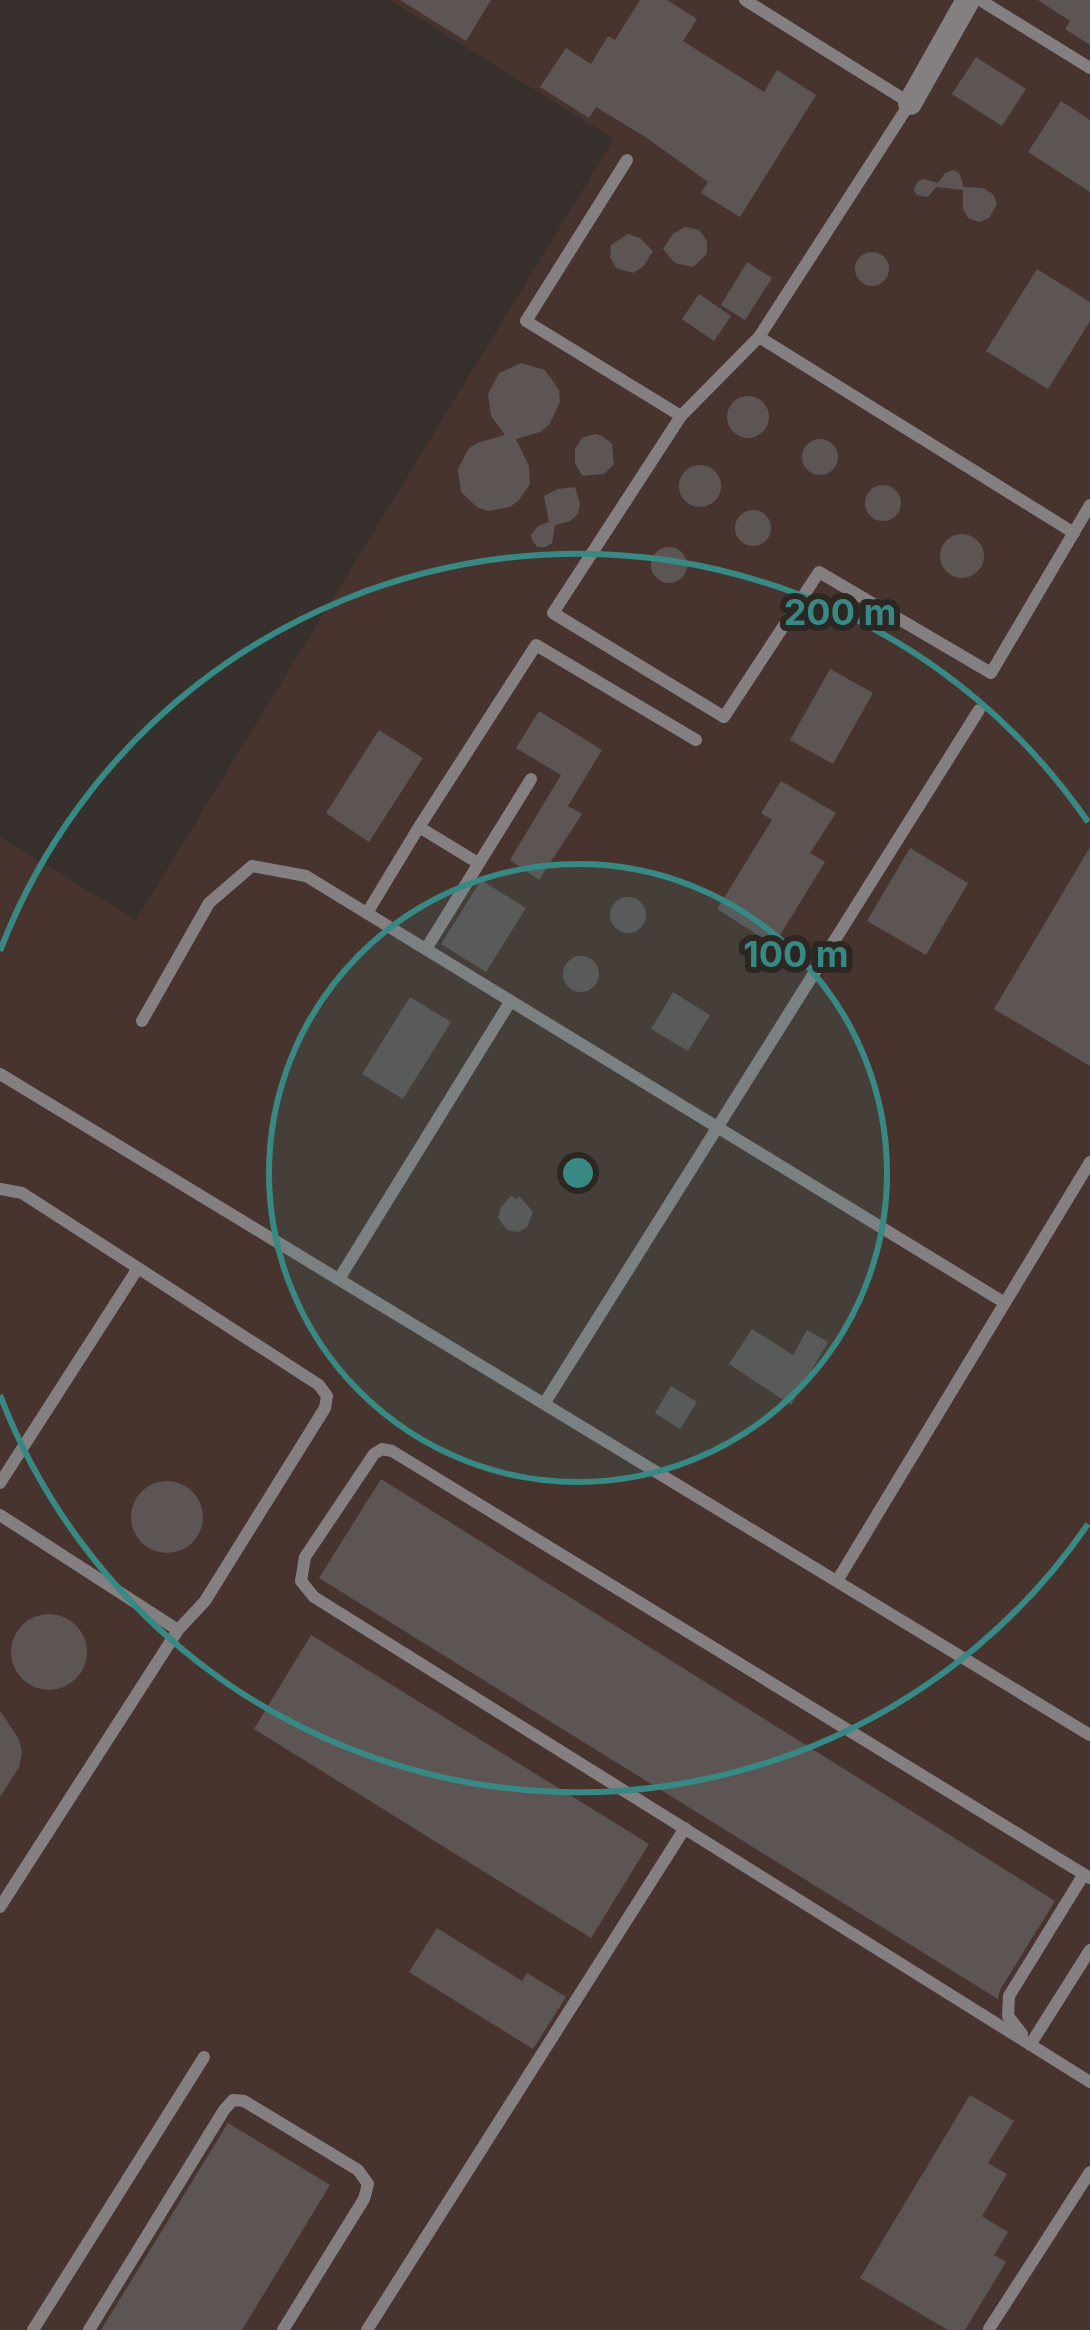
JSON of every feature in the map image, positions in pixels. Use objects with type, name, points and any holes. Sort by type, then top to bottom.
[{"type":"street","points":[[910,103],[968,0]]},
{"type":"lane","points":[[745,0],[910,103],[759,337],[681,416],[553,614],[724,717],[819,572],[991,673],[1090,505]]},
{"type":"lane","points":[[980,0],[1090,68]]},
{"type":"lane","points":[[627,160],[526,321],[681,416]]},
{"type":"lane","points":[[759,337],[1074,533]]},
{"type":"lane","points":[[367,914],[536,645],[696,740]]},
{"type":"lane","points":[[544,1404],[979,710]]},
{"type":"lane","points":[[426,949],[531,779]]},
{"type":"lane","points":[[418,827],[478,863]]},
{"type":"lane","points":[[142,1022],[209,903],[252,866],[306,876],[1005,1303]]},
{"type":"lane","points":[[339,1279],[510,1002]]},
{"type":"lane","points":[[0,1074],[1090,1735]]},
{"type":"lane","points":[[837,1581],[1090,1162]]},
{"type":"lane","points":[[0,1189],[22,1193],[319,1385],[327,1396],[325,1408],[205,1601],[178,1630],[5,1889],[0,1907]]},
{"type":"lane","points":[[0,1483],[139,1268]]},
{"type":"lane","points":[[1030,2044],[1008,2016],[1009,1996],[1087,1876],[392,1451],[382,1449],[374,1454],[305,1557],[301,1581],[314,1597],[1090,2082]]},
{"type":"lane","points":[[0,1515],[178,1630]]},
{"type":"lane","points":[[367,2330],[685,1828]]},
{"type":"lane","points":[[1030,2044],[1090,1950]]},
{"type":"lane","points":[[33,2330],[204,2057]]},
{"type":"lane","points":[[89,2330],[233,2100],[244,2101],[358,2170],[368,2184],[364,2199],[283,2330]]},
{"type":"lane","points":[[989,2329],[1090,2171]]},
{"type":"shaded area","points":[[390,0],[1090,0],[1090,2330],[0,2330],[0,837],[136,920],[614,139]]},
{"type":"building","points":[[400,0],[491,0],[466,41]]},
{"type":"building","points":[[640,0],[667,0],[697,19],[683,41],[764,92],[777,70],[816,95],[740,217],[701,193],[708,182],[647,138],[596,107],[589,118],[540,87],[566,48],[591,64],[608,36],[615,40]]},
{"type":"building","points":[[1038,0],[1090,0],[1090,45],[1065,29],[1070,21]]},
{"type":"building","points":[[976,57],[1026,89],[1002,126],[952,94]]},
{"type":"building","points":[[1061,101],[1090,120],[1090,192],[1028,152]]},
{"type":"building","points":[[954,170],[964,187],[993,194],[997,204],[989,218],[979,222],[968,218],[963,190],[936,187],[928,197],[916,195],[918,181],[938,183]]},
{"type":"building","points":[[685,227],[699,230],[707,241],[707,254],[693,267],[675,263],[663,249]]},
{"type":"building","points":[[628,234],[653,251],[633,273],[616,268],[610,257],[611,245]]},
{"type":"building","points":[[872,252],[884,257],[889,269],[884,281],[872,286],[860,281],[855,269],[860,257]]},
{"type":"building","points":[[747,262],[772,278],[745,320],[721,305]]},
{"type":"building","points":[[1037,269],[1090,302],[1090,321],[1048,389],[986,351]]},
{"type":"building","points":[[699,294],[731,316],[714,341],[682,319]]},
{"type":"building","points":[[521,363],[545,370],[559,390],[560,402],[549,425],[516,439],[529,466],[530,484],[510,507],[488,511],[461,492],[458,469],[469,448],[505,435],[491,416],[488,394],[499,373]]},
{"type":"building","points":[[748,396],[763,402],[769,417],[763,432],[748,438],[733,432],[727,417],[733,402]]},
{"type":"building","points":[[595,434],[612,444],[614,464],[604,474],[582,476],[575,449],[582,438]]},
{"type":"building","points":[[820,439],[833,444],[838,457],[833,470],[820,475],[807,470],[802,457],[807,444]]},
{"type":"building","points":[[700,465],[715,471],[721,486],[715,501],[700,507],[685,501],[679,486],[685,471]]},
{"type":"building","points":[[883,485],[896,490],[901,503],[896,516],[883,521],[870,516],[865,503],[870,490]]},
{"type":"building","points":[[575,487],[578,514],[555,525],[552,543],[538,547],[531,535],[549,522],[544,496]]},
{"type":"building","points":[[753,510],[766,515],[771,528],[766,541],[753,546],[740,541],[735,528],[740,515]]},
{"type":"building","points":[[962,534],[978,540],[984,556],[978,572],[962,578],[946,572],[940,556],[946,540]]},
{"type":"building","points":[[669,547],[682,552],[687,565],[682,578],[669,583],[656,578],[651,565],[656,552]]},
{"type":"building","points":[[830,669],[873,693],[833,764],[790,740]]},
{"type":"building","points":[[539,711],[602,750],[568,806],[582,814],[539,880],[510,860],[561,775],[516,748]]},
{"type":"building","points":[[379,730],[423,758],[369,842],[326,813]]},
{"type":"building","points":[[781,781],[836,813],[810,853],[825,862],[774,945],[717,909],[772,820],[761,813]]},
{"type":"building","points":[[1090,847],[1090,1066],[994,1009]]},
{"type":"building","points":[[910,848],[968,883],[926,955],[867,921]]},
{"type":"building","points":[[481,880],[526,908],[486,972],[441,944]]},
{"type":"building","points":[[628,897],[641,902],[646,915],[641,928],[628,933],[615,928],[610,915],[615,902]]},
{"type":"building","points":[[581,956],[594,961],[599,974],[594,987],[581,992],[568,987],[563,974],[568,961]]},
{"type":"building","points":[[673,992],[710,1015],[688,1051],[651,1029]]},
{"type":"building","points":[[410,997],[451,1022],[403,1099],[362,1074]]},
{"type":"building","points":[[511,1196],[519,1196],[533,1212],[527,1227],[518,1232],[507,1230],[498,1218]]},
{"type":"building","points":[[752,1329],[793,1355],[807,1330],[828,1342],[791,1405],[729,1364]]},
{"type":"building","points":[[671,1386],[697,1402],[680,1429],[655,1413]]},
{"type":"building","points":[[381,1479],[1055,1901],[998,1999],[319,1578]]},
{"type":"building","points":[[167,1481],[192,1492],[203,1517],[192,1542],[167,1553],[142,1542],[131,1517],[142,1492]]},
{"type":"building","points":[[49,1614],[76,1625],[87,1652],[76,1679],[49,1690],[22,1679],[11,1652],[22,1625]]},
{"type":"building","points":[[311,1635],[649,1844],[591,1938],[254,1729]]},
{"type":"building","points":[[0,1711],[19,1739],[22,1753],[0,1797]]},
{"type":"building","points":[[437,1928],[522,1981],[527,1973],[566,1997],[533,2049],[409,1972]]},
{"type":"building","points":[[970,2095],[1014,2121],[988,2163],[1007,2174],[982,2216],[1008,2232],[994,2255],[1006,2262],[965,2330],[948,2330],[860,2278]]},
{"type":"building","points":[[228,2123],[330,2185],[242,2330],[101,2330]]}]
